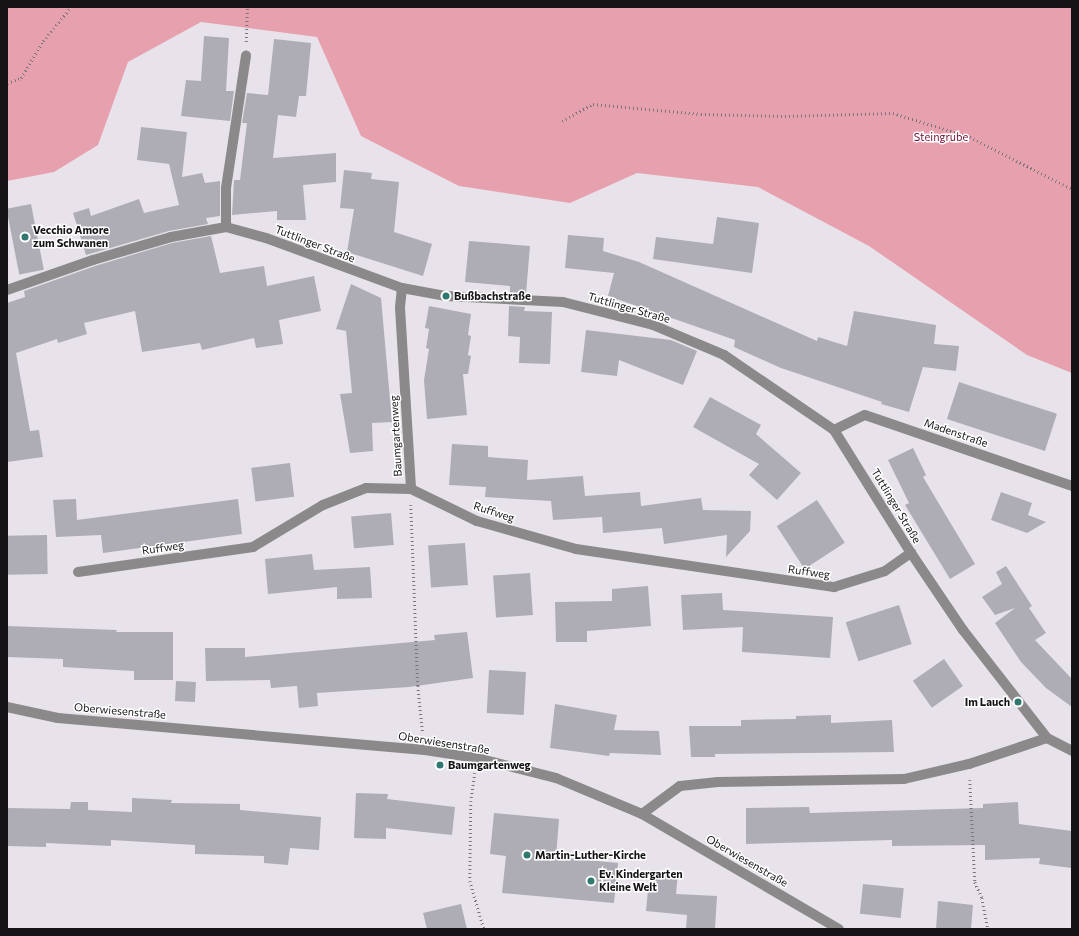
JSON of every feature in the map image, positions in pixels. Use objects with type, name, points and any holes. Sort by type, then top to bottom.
[{"type":"street","points":[[226,227],[226,188],[246,56]]},
{"type":"street","name":"Tuttlinger Straße","points":[[7,290],[93,260],[172,237],[226,227],[266,238],[402,288],[446,296],[563,302],[653,325],[724,355],[834,430],[911,553],[963,630],[1047,738],[1072,751]]},
{"type":"street","name":"Baumgartenweg","points":[[402,288],[400,308],[411,489]]},
{"type":"street","name":"Madenstraße","points":[[834,430],[866,414],[1072,486]]},
{"type":"street","name":"Ruffweg","points":[[78,572],[253,547],[324,505],[366,488],[411,489],[477,520],[576,549],[834,587],[885,571],[911,553]]},
{"type":"street","name":"Oberwiesenstraße","points":[[7,707],[58,718],[425,750],[477,758],[556,778],[642,814],[839,929]]},
{"type":"street","points":[[642,814],[680,786],[718,782],[904,779],[969,764],[1047,738]]},
{"type":"path","points":[[7,83],[21,78],[43,41],[71,7]]},
{"type":"path","points":[[246,56],[247,7]]},
{"type":"path","points":[[562,121],[593,104],[701,114],[785,116],[893,113],[970,137],[1072,189]]},
{"type":"path","name":"Baumgartenweg","points":[[411,489],[416,648],[425,750]]},
{"type":"path","points":[[477,758],[471,801],[470,881],[484,929]]},
{"type":"path","points":[[969,764],[975,882],[982,898],[988,929]]},
{"type":"green space","name":"Steingrube","points":[[7,7],[1072,7],[1072,373],[1027,355],[869,246],[758,187],[637,173],[570,203],[459,186],[361,136],[317,37],[201,22],[128,62],[98,145],[54,172],[7,181]]},
{"type":"building","points":[[204,36],[229,38],[226,91],[234,91],[230,121],[181,116],[186,80],[201,81]]},
{"type":"building","points":[[274,39],[311,43],[306,96],[299,96],[296,117],[278,115],[273,158],[336,153],[336,182],[303,185],[306,220],[277,220],[277,211],[232,215],[234,180],[240,180],[247,123],[242,123],[247,93],[268,95]]},
{"type":"building","points":[[141,127],[187,132],[182,177],[202,173],[205,183],[220,181],[220,216],[206,218],[208,224],[169,231],[86,255],[73,213],[89,208],[91,216],[139,199],[144,213],[179,205],[169,164],[137,160]]},
{"type":"building","points":[[344,170],[372,173],[371,179],[399,182],[394,232],[432,244],[423,276],[347,252],[354,209],[340,208]]},
{"type":"building","name":"Vecchio Amore zum Schwanen","points":[[31,204],[44,270],[19,275],[7,209]]},
{"type":"building","points":[[717,217],[759,223],[752,273],[653,259],[656,237],[713,244]]},
{"type":"building","points":[[568,235],[604,238],[603,251],[639,262],[817,341],[818,337],[847,346],[854,311],[936,325],[934,344],[959,346],[956,371],[923,367],[909,412],[881,404],[882,402],[781,368],[734,347],[735,340],[608,296],[614,273],[565,268]]},
{"type":"building","points":[[211,236],[220,273],[264,266],[267,286],[314,276],[321,311],[279,320],[283,344],[256,348],[254,338],[202,350],[200,343],[142,352],[135,311],[84,323],[87,334],[58,343],[57,339],[16,353],[30,431],[39,430],[43,457],[7,462],[7,303],[25,297],[24,291],[95,266],[172,243]]},
{"type":"building","points":[[469,241],[530,246],[526,294],[510,293],[510,286],[465,282]]},
{"type":"building","points":[[351,284],[381,298],[392,422],[372,423],[373,451],[350,453],[340,394],[352,393],[346,331],[336,329]]},
{"type":"building","points":[[429,306],[471,314],[468,335],[471,336],[468,355],[471,356],[468,374],[463,374],[467,415],[427,419],[424,380],[429,349],[426,348],[429,329],[425,328]]},
{"type":"building","points":[[509,306],[525,307],[524,311],[552,312],[550,364],[519,363],[520,337],[508,336]]},
{"type":"building","points":[[586,330],[671,340],[697,351],[683,385],[619,360],[617,376],[581,372]]},
{"type":"building","points":[[959,382],[1057,414],[1045,451],[947,419]]},
{"type":"building","points":[[710,397],[761,425],[756,434],[801,473],[777,500],[749,475],[759,464],[693,427]]},
{"type":"building","points":[[452,444],[488,446],[488,457],[528,460],[527,480],[583,476],[585,496],[640,492],[641,506],[701,498],[703,510],[751,511],[750,531],[726,557],[727,535],[664,544],[662,528],[603,533],[602,517],[553,520],[551,501],[485,497],[486,487],[449,485]]},
{"type":"building","points":[[913,448],[926,475],[923,477],[975,564],[950,579],[905,505],[909,503],[888,460]]},
{"type":"building","points":[[290,463],[294,497],[255,501],[251,468]]},
{"type":"building","points":[[1001,492],[1032,503],[1028,515],[1046,522],[1027,533],[991,520]]},
{"type":"building","points":[[76,499],[77,520],[238,499],[242,534],[103,553],[101,535],[56,537],[53,500]]},
{"type":"building","points":[[817,500],[845,543],[805,569],[777,526]]},
{"type":"building","points":[[391,513],[394,545],[354,548],[351,516]]},
{"type":"building","points":[[47,535],[48,574],[8,575],[7,536]]},
{"type":"building","points":[[465,543],[468,585],[431,587],[428,546]]},
{"type":"building","points":[[312,554],[314,570],[370,567],[372,598],[337,599],[337,587],[268,594],[265,559]]},
{"type":"building","points":[[1006,566],[1032,606],[1029,608],[1046,633],[1035,640],[1072,679],[1072,707],[1046,688],[1021,662],[995,623],[1015,608],[995,615],[982,597],[1002,584],[996,572]]},
{"type":"building","points":[[530,573],[533,615],[496,617],[493,576]]},
{"type":"building","points":[[648,586],[651,626],[587,631],[587,642],[556,642],[555,602],[612,601],[612,589]]},
{"type":"building","points":[[722,593],[723,610],[833,617],[830,658],[742,652],[743,627],[683,630],[681,595]]},
{"type":"building","points":[[899,605],[912,644],[858,661],[846,622]]},
{"type":"building","points":[[7,626],[117,630],[116,632],[173,632],[173,680],[134,680],[134,671],[63,667],[63,659],[7,657]]},
{"type":"building","points":[[467,632],[473,678],[409,687],[317,693],[318,706],[299,708],[297,686],[271,688],[270,680],[206,681],[205,648],[245,648],[245,657],[435,640],[434,635]]},
{"type":"building","points":[[944,659],[963,686],[932,708],[913,681]]},
{"type":"building","points":[[489,670],[526,672],[524,715],[487,713]]},
{"type":"building","points":[[176,681],[196,682],[195,702],[175,701]]},
{"type":"building","points":[[555,704],[617,715],[614,730],[659,731],[661,755],[610,753],[609,756],[550,748]]},
{"type":"building","points":[[831,715],[831,723],[892,720],[894,752],[715,754],[715,757],[691,757],[689,726],[741,726],[741,720],[796,719],[796,716]]},
{"type":"building","points":[[356,793],[388,794],[387,799],[455,807],[452,835],[386,828],[386,839],[354,838]]},
{"type":"building","points":[[132,798],[172,800],[171,803],[240,804],[240,810],[321,817],[319,850],[290,848],[288,865],[264,863],[264,856],[195,854],[195,845],[111,840],[111,846],[46,843],[46,847],[7,846],[7,808],[70,809],[71,802],[88,802],[88,810],[132,812]]},
{"type":"building","points":[[1018,802],[1019,824],[1072,831],[1072,868],[1039,864],[1040,858],[985,860],[985,845],[892,846],[892,840],[746,844],[746,808],[809,807],[810,813],[983,808],[983,804]]},
{"type":"building","name":"Martin-Luther-Kirche","points":[[494,813],[559,819],[556,857],[618,863],[614,903],[502,893],[506,856],[490,854]]},
{"type":"building","points":[[650,870],[678,873],[676,894],[717,896],[715,929],[686,929],[687,915],[646,911]]},
{"type":"building","points":[[863,884],[904,888],[901,918],[860,914]]},
{"type":"building","points":[[938,901],[973,905],[971,929],[936,929]]},
{"type":"building","points":[[461,904],[467,929],[427,929],[423,913]]},
{"type":"place","name":"Vecchio Amore zum Schwanen","points":[[25,237]]},
{"type":"place","name":"Bußbachstraße","points":[[446,296]]},
{"type":"place","name":"Im Lauch","points":[[1018,702]]},
{"type":"place","name":"Baumgartenweg","points":[[440,765]]},
{"type":"place","name":"Martin-Luther-Kirche","points":[[527,855]]},
{"type":"place","name":"Ev. Kindergarten Kleine Welt","points":[[591,881]]}]
